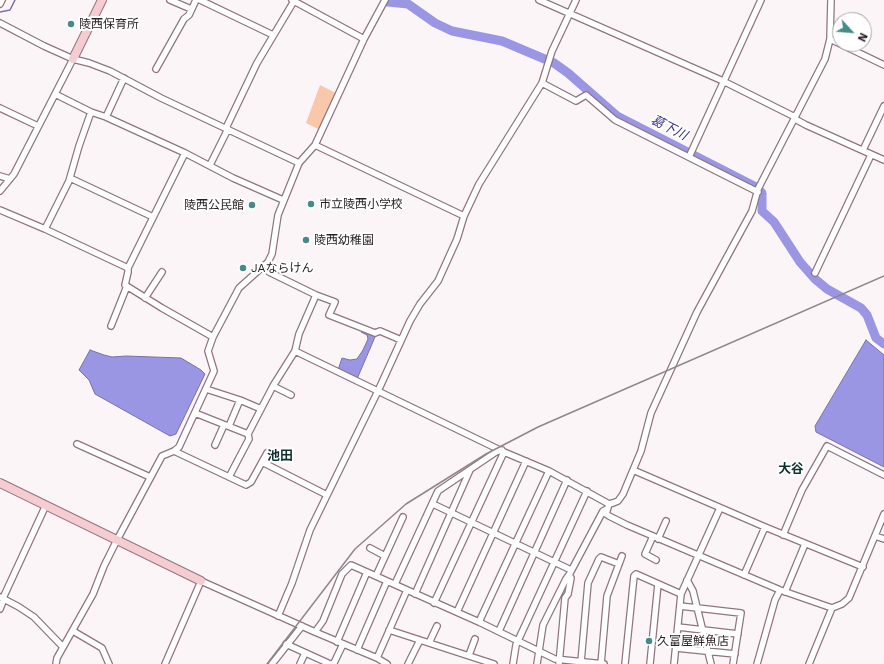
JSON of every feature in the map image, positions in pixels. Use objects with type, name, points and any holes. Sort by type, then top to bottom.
[{"type":"street","points":[[0,4],[2,0]]},
{"type":"street","points":[[0,191],[14,174],[102,0]]},
{"type":"street","points":[[170,0],[192,9]]},
{"type":"street","points":[[156,69],[196,0]]},
{"type":"street","points":[[200,0],[273,35]]},
{"type":"street","points":[[210,165],[258,63],[293,0],[364,39]]},
{"type":"street","points":[[539,0],[723,81],[806,125],[884,160]]},
{"type":"street","points":[[278,616],[292,583],[310,530],[378,391],[410,321],[420,304],[438,281],[457,239],[464,216],[479,184],[542,83],[552,51],[576,0]]},
{"type":"street","points":[[689,157],[761,0]]},
{"type":"street","points":[[537,664],[543,625],[603,511],[618,501],[623,494],[641,451],[651,413],[696,312],[752,211],[758,192],[825,59],[830,39],[831,0]]},
{"type":"street","points":[[56,664],[57,658],[93,594],[104,566],[150,477],[162,456],[179,447],[214,371],[208,351],[213,337],[239,288],[268,262],[272,254],[275,228],[283,200],[299,163],[315,145],[364,39],[384,2]]},
{"type":"street","points":[[0,24],[73,59],[90,63],[124,78],[161,98],[299,163]]},
{"type":"street","points":[[830,39],[884,65]]},
{"type":"street","points":[[106,117],[124,78]]},
{"type":"street","points":[[542,83],[576,101],[586,95],[615,120],[758,192]]},
{"type":"street","points":[[55,94],[91,112],[106,117],[185,153],[233,178],[283,200]]},
{"type":"street","points":[[862,150],[884,106]]},
{"type":"street","points":[[0,108],[38,126]]},
{"type":"street","points":[[45,229],[70,178],[91,112]]},
{"type":"street","points":[[315,145],[464,216]]},
{"type":"street","points":[[111,326],[127,286],[125,285],[128,268],[185,153]]},
{"type":"street","points":[[815,273],[871,155]]},
{"type":"street","points":[[0,176],[10,179]]},
{"type":"street","points":[[70,178],[153,217]]},
{"type":"street","points":[[0,210],[45,229],[128,268]]},
{"type":"street","points":[[264,266],[269,272],[316,296],[335,302],[329,315],[375,333],[380,331],[401,340]]},
{"type":"street","points":[[145,298],[162,272]]},
{"type":"street","points":[[127,286],[213,337]]},
{"type":"street","points":[[229,477],[248,439],[248,434],[273,386],[295,351],[299,334],[316,296]]},
{"type":"street","points":[[295,351],[503,451],[549,471],[587,491],[608,507]]},
{"type":"street","points":[[273,386],[291,395]]},
{"type":"street","points":[[206,389],[240,400],[261,409]]},
{"type":"street","points":[[216,445],[240,400]]},
{"type":"street","points":[[195,413],[248,434]]},
{"type":"street","points":[[77,444],[150,477]]},
{"type":"street","points":[[783,535],[802,490],[827,446],[884,475]]},
{"type":"street","points":[[174,451],[246,485],[251,482],[267,453]]},
{"type":"street","points":[[395,584],[438,491],[496,452],[503,451]]},
{"type":"street","points":[[434,603],[503,451]]},
{"type":"street","points":[[457,612],[526,461]]},
{"type":"street","points":[[262,462],[327,494]]},
{"type":"street","points":[[415,594],[470,470]]},
{"type":"street","points":[[633,470],[783,535],[863,567]]},
{"type":"street","points":[[479,622],[549,471]]},
{"type":"street","points":[[499,631],[567,480]]},
{"type":"street","points":[[0,483],[201,581],[337,642],[377,658],[387,664]]},
{"type":"street","points":[[513,664],[518,640],[587,491]]},
{"type":"street","points":[[433,504],[554,562],[570,573],[571,578],[568,594],[565,598],[559,662]]},
{"type":"street","points":[[0,608],[2,598],[46,505]]},
{"type":"street","points":[[608,507],[606,514],[609,516],[656,538],[782,591],[832,608],[842,604],[849,598],[884,514]]},
{"type":"street","points":[[674,664],[681,594],[720,508]]},
{"type":"street","points":[[376,576],[403,518]]},
{"type":"street","points":[[656,560],[645,554],[666,521]]},
{"type":"street","points":[[744,575],[765,527]]},
{"type":"street","points":[[875,536],[884,539]]},
{"type":"street","points":[[757,664],[775,600],[782,591],[805,544]]},
{"type":"street","points":[[370,548],[385,556]]},
{"type":"street","points":[[601,664],[607,596],[622,556]]},
{"type":"street","points":[[581,662],[588,583],[598,559],[601,557],[618,564]]},
{"type":"street","points":[[315,632],[323,621],[342,574],[351,565],[499,631],[559,662],[604,664]]},
{"type":"street","points":[[337,642],[367,572]]},
{"type":"street","points":[[625,664],[634,576],[636,574],[681,594]]},
{"type":"street","points":[[687,580],[693,590],[704,630],[711,664]]},
{"type":"street","points":[[165,664],[201,581]]},
{"type":"street","points":[[357,650],[387,581]]},
{"type":"street","points":[[650,664],[658,584]]},
{"type":"street","points":[[377,658],[407,590]]},
{"type":"street","points":[[2,598],[20,607],[34,618],[63,647]]},
{"type":"street","points":[[680,606],[741,613],[733,664]]},
{"type":"street","points":[[809,664],[832,608]]},
{"type":"street","points":[[272,664],[286,644],[302,626]]},
{"type":"street","points":[[429,643],[437,626]]},
{"type":"street","points":[[678,627],[738,634]]},
{"type":"street","points":[[389,630],[494,664]]},
{"type":"street","points":[[72,631],[102,648],[109,664]]},
{"type":"street","points":[[468,655],[475,639]]},
{"type":"street","points":[[408,664],[420,640]]},
{"type":"street","points":[[286,644],[328,664],[334,663],[343,644]]},
{"type":"street","points":[[676,648],[735,654]]},
{"type":"street","points":[[300,664],[305,653]]},
{"type":"shaded area","points":[[320,85],[336,93],[320,130],[306,123]]},
{"type":"shaded area","points":[[362,331],[375,337],[357,379],[338,370],[342,358],[350,360],[357,359],[363,350],[368,339],[367,335],[361,332]]},
{"type":"shaded area","points":[[866,340],[884,355],[884,467],[816,432],[815,426]]},
{"type":"shaded area","points":[[90,350],[112,357],[126,356],[181,358],[201,370],[205,374],[176,434],[170,436],[95,394],[89,380],[79,370]]},
{"type":"waterway","name":"葛下川","points":[[0,12],[10,10],[15,0]]},
{"type":"waterway","name":"葛下川","points":[[386,0],[388,2],[408,4],[435,23],[452,31],[502,41],[554,63],[568,73],[617,116],[756,187],[762,193],[762,211],[774,222],[800,262],[815,279],[827,289],[861,308],[867,315],[876,338],[884,344]]},
{"type":"railway","points":[[267,664],[355,549],[406,504],[486,454],[538,427],[884,276]]},
{"type":"place","name":"陵西保育所","points":[[71,24]]},
{"type":"place","name":"市立陵西小学校","points":[[311,204]]},
{"type":"place","name":"陵西公民館","points":[[252,205]]},
{"type":"place","name":"陵西幼稚園","points":[[306,240]]},
{"type":"place","name":"JAならけん","points":[[243,268]]},
{"type":"place","name":"久富屋鮮魚店","points":[[649,641]]},
{"type":"district","name":"池田","points":[[280,456]]},
{"type":"district","name":"大谷","points":[[791,469]]}]
